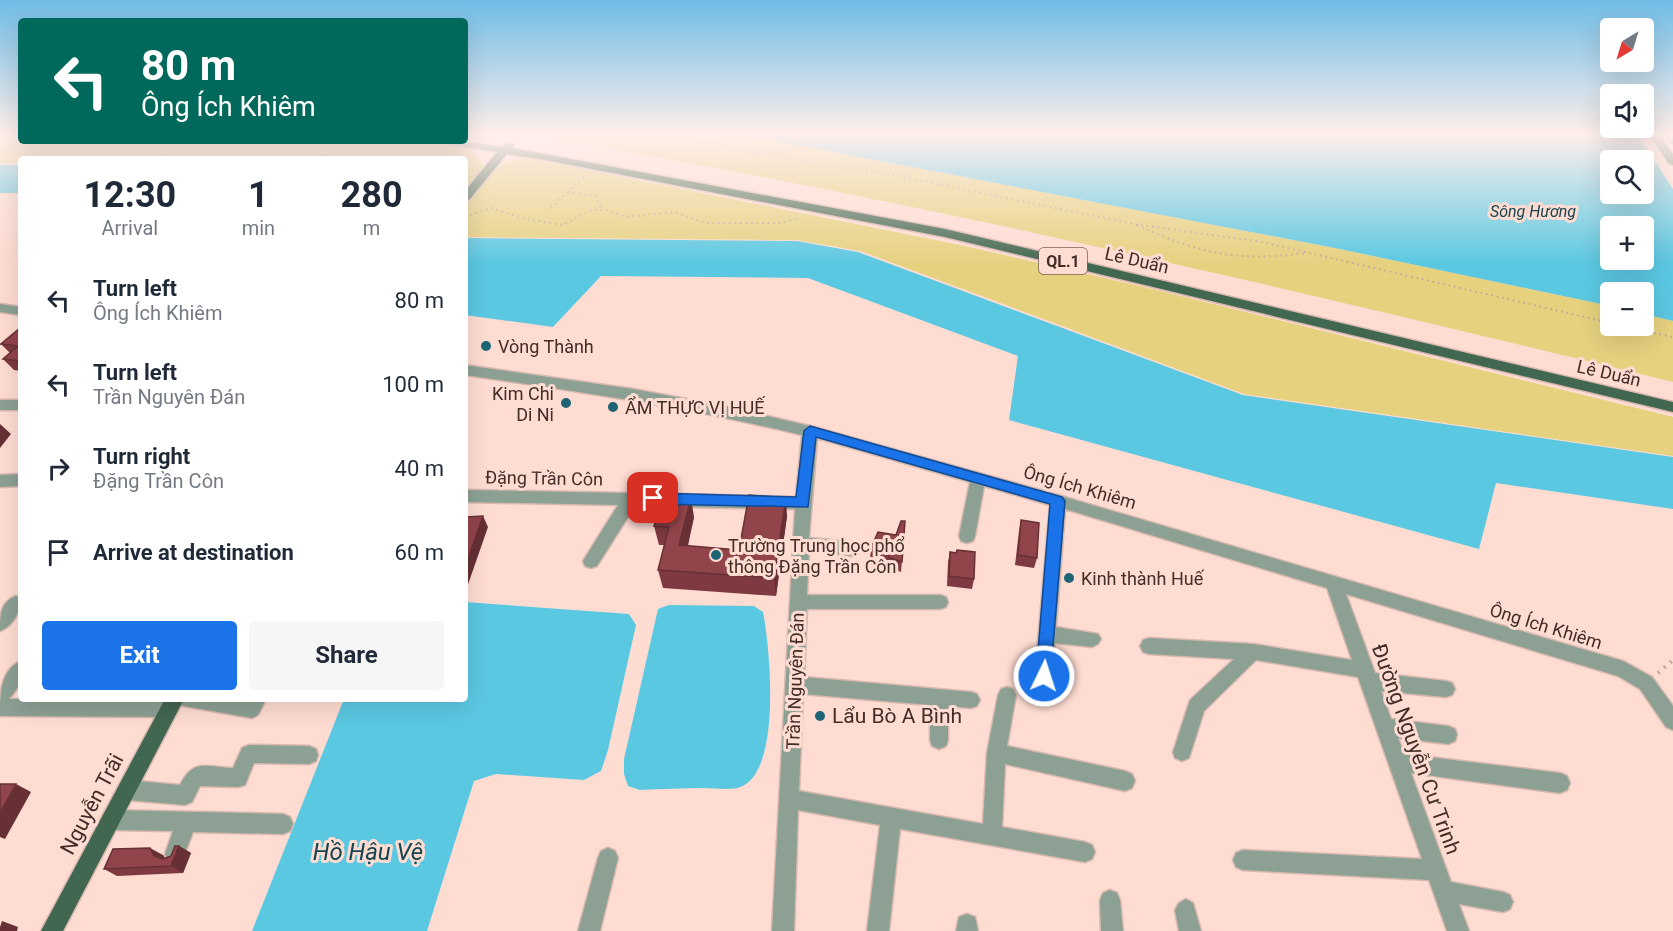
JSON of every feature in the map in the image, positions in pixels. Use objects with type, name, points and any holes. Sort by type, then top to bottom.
[{"type":"main road","points":[[468,194],[482,177]]},
{"type":"main road","name":"Lê Duẩn","points":[[662,177],[945,233],[1673,407]]},
{"type":"main road","name":"Lê Duẩn","points":[[677,177],[936,224],[1673,396]]},
{"type":"main road","name":"Nguyễn Trãi","points":[[52,931],[176,702]]},
{"type":"street","points":[[0,308],[18,311]]},
{"type":"street","name":"Ông Ích Khiêm","points":[[468,370],[633,394],[729,412],[810,431],[1058,501],[1623,669],[1646,683],[1673,721]]},
{"type":"street","points":[[0,405],[18,405]]},
{"type":"street","name":"Trần Nguyên Đán","points":[[783,931],[803,503],[810,431]]},
{"type":"street","points":[[967,536],[978,478]]},
{"type":"street","points":[[0,481],[18,480]]},
{"type":"street","name":"Đặng Trần Côn","points":[[468,496],[595,500],[632,497],[803,503]]},
{"type":"street","points":[[591,561],[632,497]]},
{"type":"street","points":[[1044,676],[1058,501]]},
{"type":"street","points":[[801,544],[852,549]]},
{"type":"street","name":"Đường Nguyễn Cư Trinh","points":[[1333,582],[1458,931]]},
{"type":"street","points":[[798,602],[940,602]]},
{"type":"street","points":[[0,624],[16,603]]},
{"type":"street","points":[[1047,633],[1092,639]]},
{"type":"street","points":[[1149,646],[1253,652],[1366,676],[1446,689]]},
{"type":"street","points":[[1182,752],[1196,706],[1253,652]]},
{"type":"street","points":[[0,696],[18,673]]},
{"type":"street","points":[[795,685],[971,700]]},
{"type":"street","points":[[992,834],[996,753],[1007,695]]},
{"type":"street","points":[[939,697],[939,740]]},
{"type":"street","points":[[0,707],[176,702],[252,709],[256,702]]},
{"type":"street","points":[[1384,727],[1448,735]]},
{"type":"street","points":[[127,790],[185,795],[195,776],[238,778],[249,753],[309,755]]},
{"type":"street","points":[[996,753],[1125,781]]},
{"type":"street","points":[[1397,762],[1560,783]]},
{"type":"street","points":[[790,799],[1084,852]]},
{"type":"street","points":[[878,931],[891,819]]},
{"type":"street","points":[[111,820],[283,824]]},
{"type":"street","points":[[175,854],[187,821]]},
{"type":"street","points":[[589,931],[608,858]]},
{"type":"street","points":[[1243,860],[1436,870]]},
{"type":"street","points":[[1443,891],[1503,902]]},
{"type":"street","points":[[1110,900],[1112,931]]},
{"type":"street","points":[[1186,910],[1190,931]]},
{"type":"path","points":[[551,208],[583,177]]},
{"type":"path","points":[[905,177],[1134,224],[1235,238],[1309,253],[1600,320]]},
{"type":"path","points":[[568,192],[596,196],[602,210]]},
{"type":"path","points":[[468,217],[491,208],[526,219],[563,225],[591,210],[602,210],[626,217],[674,212],[705,223],[780,223],[807,217]]},
{"type":"path","points":[[1134,224],[1189,249],[1214,255],[1244,259],[1309,253]]},
{"type":"path","points":[[1654,333],[1673,337]]},
{"type":"shaded area","points":[[468,177],[475,177],[468,186]]},
{"type":"shaded area","points":[[488,177],[625,177],[965,246],[1152,289],[1673,417],[1673,456],[1244,394],[861,251],[797,240],[468,237],[468,201]]},
{"type":"shaded area","points":[[763,177],[967,177],[1335,248],[1600,304],[1600,336],[1654,336],[1654,316],[1673,321],[1673,382],[1245,280],[958,217]]},
{"type":"water","points":[[0,177],[18,177],[18,193],[0,193]]},
{"type":"water","name":"Sông Hương","points":[[967,177],[1600,177],[1600,204],[1654,204],[1654,177],[1673,177],[1673,321],[1654,316],[1654,282],[1600,282],[1600,304],[1335,248]]},
{"type":"water","points":[[468,238],[797,241],[858,252],[1243,395],[1673,457],[1673,509],[1496,483],[1479,549],[1009,420],[1018,356],[808,278],[601,276],[553,327],[468,315]]},
{"type":"water","name":"Hồ Hậu Vệ","points":[[468,602],[629,614],[636,625],[608,750],[601,771],[584,780],[496,774],[474,781],[427,931],[252,931],[343,702],[468,702]]},
{"type":"water","points":[[669,605],[754,606],[763,612],[770,680],[767,737],[761,761],[752,779],[737,788],[640,790],[628,786],[624,774],[624,759],[658,609]]},
{"type":"pier","points":[[1665,177],[1673,177],[1673,189]]},
{"type":"building","points":[[18,330],[18,346],[1,344]]},
{"type":"building","points":[[18,346],[18,361],[3,359]]},
{"type":"building","points":[[749,495],[786,498],[774,578],[658,570],[669,527],[654,526],[663,496],[691,498],[679,545],[739,550]]},
{"type":"building","points":[[483,516],[468,559],[468,517]]},
{"type":"building","points":[[1021,520],[1039,523],[1037,558],[1018,555]]},
{"type":"building","points":[[901,521],[905,521],[902,562],[888,557],[889,554],[871,548],[878,532],[896,535]]},
{"type":"building","points":[[957,550],[975,552],[974,579],[949,576],[950,552],[956,553]]},
{"type":"building","points":[[0,784],[16,784],[0,813]]},
{"type":"building","points":[[175,846],[179,846],[171,866],[104,869],[113,849],[150,848],[154,856],[163,859],[171,856]]},
{"type":"place","name":"Vòng Thành","points":[[486,346]]},
{"type":"place","name":"Kim Chi Di Ni","points":[[566,403]]},
{"type":"place","name":"ẨM THỰC VỊ HUẾ","points":[[613,407]]},
{"type":"place","name":"Trường Trung học phổ thông Đặng Trần Côn","points":[[716,555]]},
{"type":"place","name":"Kinh thành Huế","points":[[1069,578]]},
{"type":"place","name":"Lẩu Bò A Bình","points":[[820,716]]},
{"type":"route","points":[[653,498],[803,503],[810,431],[1058,501],[1044,676]]}]
